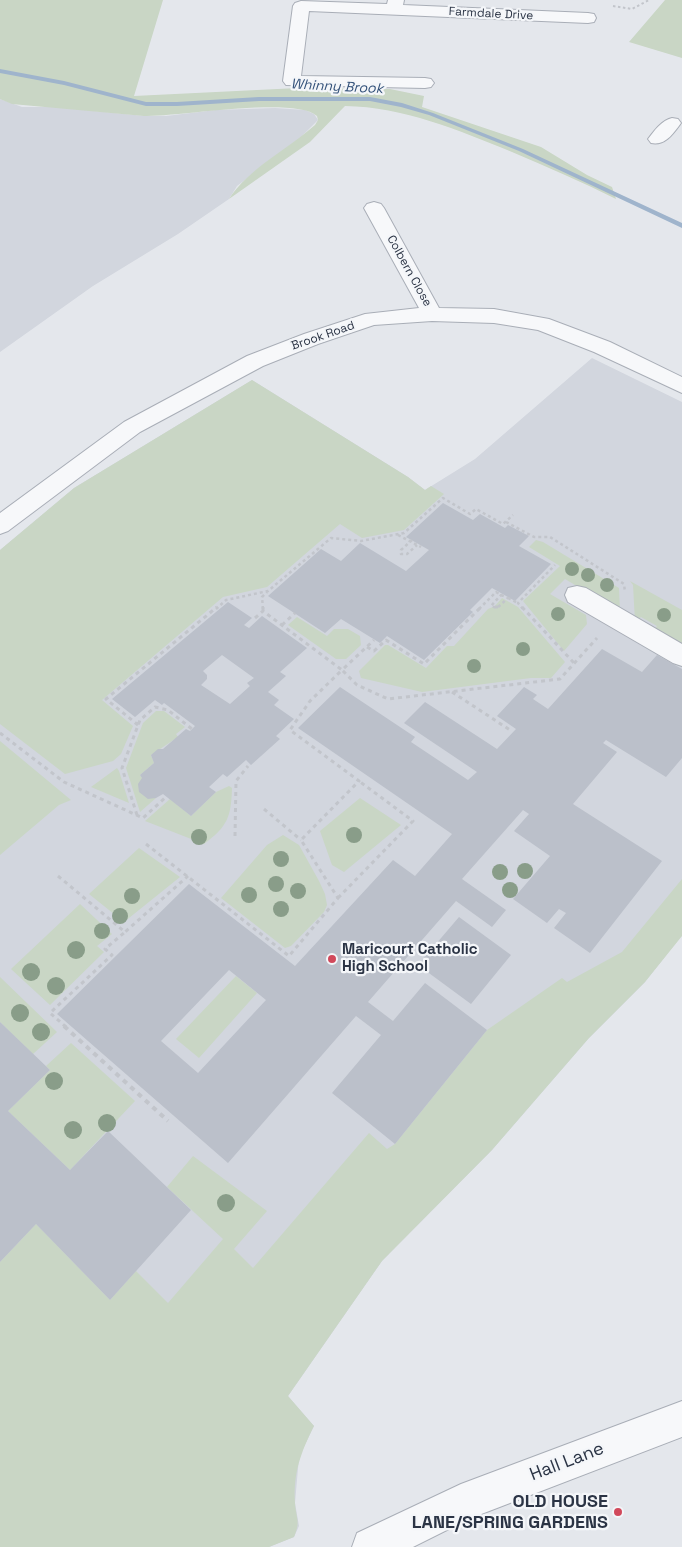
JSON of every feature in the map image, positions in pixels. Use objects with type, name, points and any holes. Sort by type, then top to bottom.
[{"type":"street","name":"Farmdale Drive","points":[[425,83],[292,81],[302,6],[395,5],[588,18]]},
{"type":"street","name":"Colbern Close","points":[[374,208],[393,227],[432,314]]},
{"type":"street","name":"Brook Road","points":[[0,524],[132,427],[255,361],[310,339],[372,319],[432,314],[494,316],[542,324],[602,347],[682,386]]},
{"type":"street","points":[[578,595],[682,656]]},
{"type":"street","name":"Hall Lane","points":[[372,1547],[461,1502],[682,1419]]},
{"type":"path","points":[[613,6],[632,9],[649,0]]},
{"type":"path","points":[[506,522],[534,538],[550,537],[624,584],[627,617],[619,619],[560,679],[388,699],[357,685],[342,670],[263,611],[262,597],[331,538],[361,541],[404,533],[443,498],[470,514],[476,509],[503,524],[513,515]]},
{"type":"path","points":[[397,534],[421,548]]},
{"type":"path","points":[[412,540],[401,550],[401,554],[407,554],[417,545]]},
{"type":"path","points":[[518,603],[555,565]]},
{"type":"path","points":[[138,725],[106,699],[226,600],[268,591]]},
{"type":"path","points":[[367,647],[374,651],[386,640],[424,664],[496,592],[518,603],[574,663]]},
{"type":"path","points":[[501,595],[492,604],[493,608],[497,608],[509,597]]},
{"type":"path","points":[[255,618],[263,611]]},
{"type":"path","points":[[282,625],[295,613]]},
{"type":"path","points":[[146,844],[288,956],[338,898],[413,821],[290,730],[310,701],[374,640]]},
{"type":"path","points":[[452,692],[510,730]]},
{"type":"path","points":[[137,815],[122,768],[140,720],[155,706],[168,710],[192,729]]},
{"type":"path","points":[[0,733],[64,782],[143,818],[167,796]]},
{"type":"path","points":[[235,836],[236,781],[248,766]]},
{"type":"path","points":[[301,840],[359,781]]},
{"type":"path","points":[[264,809],[301,840],[338,898]]},
{"type":"path","points":[[58,876],[125,932]]},
{"type":"path","points":[[168,1121],[50,1013],[112,955],[105,949],[188,876]]},
{"type":"shaded area","points":[[0,99],[22,107],[55,107],[144,116],[166,116],[216,110],[275,108],[305,110],[314,114],[318,120],[300,138],[237,186],[229,199],[178,234],[93,286],[0,352]]},
{"type":"shaded area","name":"Maricourt Catholic High School","points":[[592,358],[682,402],[682,935],[645,982],[589,1038],[492,1150],[382,1261],[288,1396],[314,1426],[299,1457],[295,1503],[299,1526],[294,1537],[269,1547],[0,1547],[0,550],[74,488],[252,380],[408,477],[425,490],[475,459]]},
{"type":"green space","points":[[0,0],[163,0],[134,96],[298,88],[390,89],[424,96],[422,107],[541,147],[587,175],[612,187],[616,199],[525,158],[451,128],[410,115],[367,107],[345,106],[310,142],[229,199],[247,178],[315,125],[318,120],[317,116],[304,110],[261,107],[144,116],[12,104],[0,99]]},
{"type":"green space","points":[[665,0],[682,0],[682,58],[629,42]]},
{"type":"green space","points":[[252,380],[408,477],[425,490],[431,486],[444,494],[404,530],[362,538],[340,524],[267,587],[223,597],[102,700],[133,726],[121,754],[113,761],[65,774],[0,724],[0,550],[74,488]]},
{"type":"green space","points":[[536,540],[543,542],[619,588],[620,612],[565,579],[550,594],[586,615],[587,624],[564,651],[523,601],[560,566],[529,547]]},
{"type":"green space","points":[[630,581],[682,610],[682,649],[652,632],[657,626],[641,617],[635,622],[633,585]]},
{"type":"green space","points":[[502,598],[518,607],[565,662],[551,678],[531,678],[422,692],[361,678],[359,671],[385,645],[426,668],[447,646],[454,646],[488,609],[495,606]]},
{"type":"green space","points":[[297,617],[327,636],[334,629],[348,629],[360,636],[361,645],[346,659],[336,659],[288,625]]},
{"type":"green space","points":[[156,711],[164,711],[185,727],[176,734],[178,737],[151,755],[154,763],[140,775],[156,798],[140,812],[126,768],[143,723]]},
{"type":"green space","points":[[0,741],[71,800],[59,805],[0,855]]},
{"type":"green space","points":[[117,768],[119,771],[129,803],[91,787]]},
{"type":"green space","points":[[229,786],[232,788],[231,806],[227,820],[218,832],[204,844],[145,821],[170,799],[191,816],[216,792]]},
{"type":"green space","points":[[360,798],[401,825],[344,872],[332,865],[320,831]]},
{"type":"green space","points":[[283,835],[299,845],[319,881],[325,894],[327,905],[324,912],[291,946],[285,948],[221,898],[267,845]]},
{"type":"green space","points":[[139,848],[180,877],[124,922],[89,894]]},
{"type":"green space","points":[[682,879],[682,936],[645,982],[589,1038],[492,1150],[382,1261],[288,1396],[314,1426],[305,1445],[295,1482],[295,1503],[298,1523],[294,1537],[269,1547],[0,1547],[0,1262],[36,1224],[110,1300],[136,1271],[168,1303],[223,1239],[167,1187],[193,1156],[267,1211],[234,1249],[253,1268],[369,1133],[387,1149],[395,1144],[487,1030],[562,978],[567,982],[622,952]]},
{"type":"green space","points":[[80,904],[112,934],[97,946],[104,952],[50,1005],[11,969]]},
{"type":"green space","points":[[236,976],[257,993],[199,1058],[176,1039]]},
{"type":"green space","points":[[0,977],[57,1032],[33,1054],[0,1022]]},
{"type":"green space","points":[[71,1043],[135,1101],[70,1170],[8,1111],[50,1070],[46,1066]]},
{"type":"building","points":[[443,503],[473,520],[480,514],[505,528],[508,525],[529,536],[519,546],[551,564],[515,601],[492,588],[470,610],[473,612],[424,660],[387,636],[380,643],[341,619],[325,633],[268,596],[321,549],[341,561],[360,543],[406,571],[429,550],[406,537]]},
{"type":"building","points":[[228,602],[252,618],[244,625],[249,628],[262,616],[307,648],[280,672],[286,676],[268,692],[279,700],[274,705],[294,719],[276,736],[280,739],[251,765],[246,760],[227,777],[223,774],[209,787],[216,792],[191,816],[163,794],[156,798],[148,799],[139,792],[138,784],[142,778],[140,775],[154,763],[151,755],[158,749],[163,749],[186,729],[190,731],[195,726],[164,703],[162,705],[155,700],[135,717],[112,699]],"holes":[[[222,655],[254,678],[247,683],[250,686],[230,704],[201,685],[207,679],[207,675],[203,671]]]},
{"type":"building","points":[[602,649],[642,672],[657,655],[682,669],[682,758],[666,777],[606,740],[603,743],[617,752],[573,804],[662,861],[590,953],[554,928],[566,913],[559,909],[547,923],[513,899],[550,856],[514,831],[529,814],[523,810],[462,879],[506,910],[492,927],[456,901],[368,1002],[393,1021],[425,983],[487,1030],[395,1144],[332,1093],[381,1035],[356,1016],[228,1163],[57,1014],[189,884],[295,966],[393,860],[415,876],[452,834],[298,728],[340,687],[415,737],[411,742],[468,780],[477,772],[404,723],[425,702],[497,749],[516,729],[497,716],[524,687],[537,695],[533,699],[548,709]],"holes":[[[229,970],[266,1000],[198,1073],[161,1041]]]},
{"type":"building","points":[[459,917],[511,955],[471,1004],[418,965]]},
{"type":"building","points":[[0,1022],[50,1070],[8,1111],[70,1170],[108,1131],[191,1210],[110,1300],[36,1224],[0,1262]]},
{"type":"waterway","name":"Whinny Brook","points":[[0,71],[64,83],[146,104],[259,99],[370,99],[402,105],[431,114],[521,150],[682,226]]},
{"type":"place","name":"Maricourt Catholic High School","points":[[332,959]]},
{"type":"place","name":"OLD HOUSE LANE/SPRING GARDENS","points":[[618,1512]]}]
